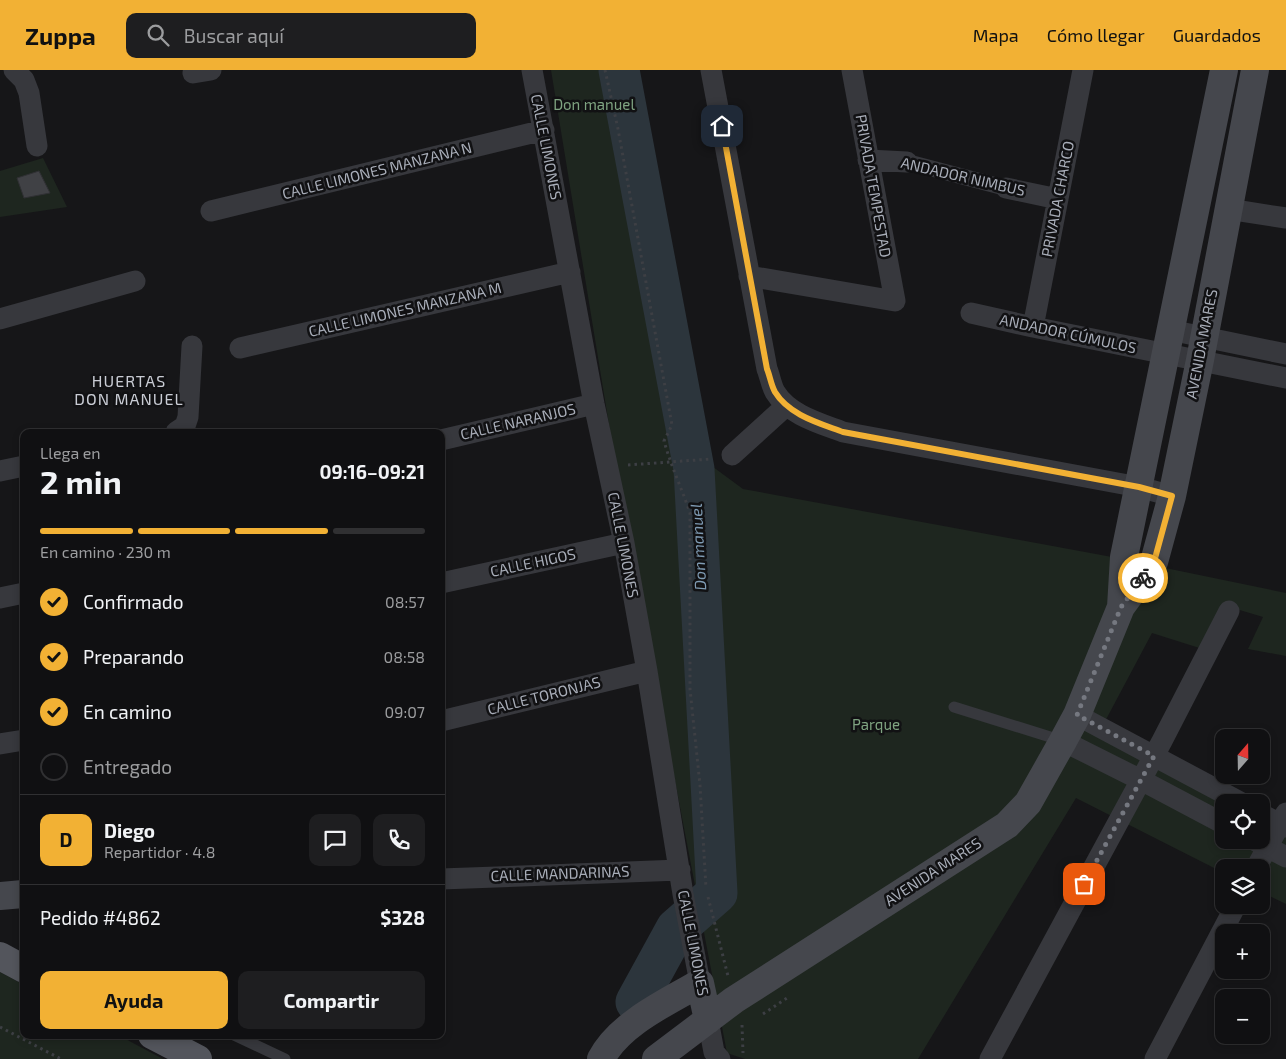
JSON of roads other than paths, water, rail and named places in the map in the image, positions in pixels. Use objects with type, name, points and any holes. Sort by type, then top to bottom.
[{"type":"main road","name":"AVENIDA MARES","points":[[1121,607],[1124,556],[1224,70]]},
{"type":"main road","name":"AVENIDA MARES","points":[[656,1059],[734,1000],[1007,825],[1028,803],[1077,715],[1121,607],[1154,562],[1172,496],[1254,70]]},
{"type":"main road","points":[[0,896],[20,895]]},
{"type":"main road","points":[[0,956],[20,967]]},
{"type":"main road","points":[[601,1059],[606,1048],[622,1032],[641,1018],[700,983]]},
{"type":"main road","name":"CALLE LIMONES","points":[[700,983],[708,1020]]},
{"type":"main road","points":[[160,1039],[198,1059]]},
{"type":"street","points":[[14,70],[24,80],[29,93],[37,146]]},
{"type":"street","name":"CALLE LIMONES","points":[[532,70],[594,404],[624,543],[683,894],[700,983]]},
{"type":"street","points":[[711,70],[767,369],[774,391],[786,406],[810,419],[843,432],[1139,487],[1172,496]]},
{"type":"street","name":"PRIVADA TEMPESTAD","points":[[750,276],[895,301],[852,70]]},
{"type":"street","name":"PRIVADA CHARCO","points":[[1033,327],[1083,70]]},
{"type":"street","name":"CALLE LIMONES MANZANA N","points":[[211,211],[544,130]]},
{"type":"street","name":"ANDADOR NIMBUS","points":[[868,160],[907,162],[1006,188],[1058,199]]},
{"type":"street","points":[[1228,209],[1286,218]]},
{"type":"street","name":"CALLE LIMONES MANZANA M","points":[[240,348],[570,272]]},
{"type":"street","points":[[0,319],[135,281]]},
{"type":"street","name":"ANDADOR CÚMULOS","points":[[971,313],[1033,327],[1168,342],[1202,348]]},
{"type":"street","points":[[180,429],[185,426],[188,417],[192,346]]},
{"type":"street","points":[[1202,348],[1286,354]]},
{"type":"street","points":[[1202,348],[1286,378]]},
{"type":"street","name":"CALLE NARANJOS","points":[[445,439],[594,404]]},
{"type":"street","points":[[732,455],[786,406]]},
{"type":"street","points":[[0,471],[20,467]]},
{"type":"street","name":"CALLE HIGOS","points":[[445,582],[624,543]]},
{"type":"street","points":[[0,598],[20,594]]},
{"type":"street","points":[[990,1059],[1154,756],[1229,611]]},
{"type":"street","name":"CALLE TORONJAS","points":[[445,720],[647,671]]},
{"type":"street","points":[[1077,715],[1225,794]]},
{"type":"street","points":[[0,744],[20,741]]},
{"type":"street","points":[[1064,741],[1215,819]]},
{"type":"street","points":[[1270,817],[1284,821],[1270,834]]},
{"type":"street","points":[[1270,849],[1286,857]]},
{"type":"street","name":"CALLE MANDARINAS","points":[[445,879],[680,870]]},
{"type":"street","points":[[0,881],[20,893]]},
{"type":"street","points":[[1155,1059],[1231,914]]},
{"type":"street","points":[[708,1020],[714,1052],[720,1059]]},
{"type":"lane","points":[[954,707],[1064,741]]},
{"type":"lane","points":[[242,1039],[284,1059]]},
{"type":"waterway","name":"Don manuel","points":[[619,70],[694,469],[717,893],[676,929],[636,1002]]},
{"type":"district","name":"HUERTAS DON MANUEL","points":[[129,390]]},
{"type":"park label","name":"Parque","points":[[876,725]]}]
